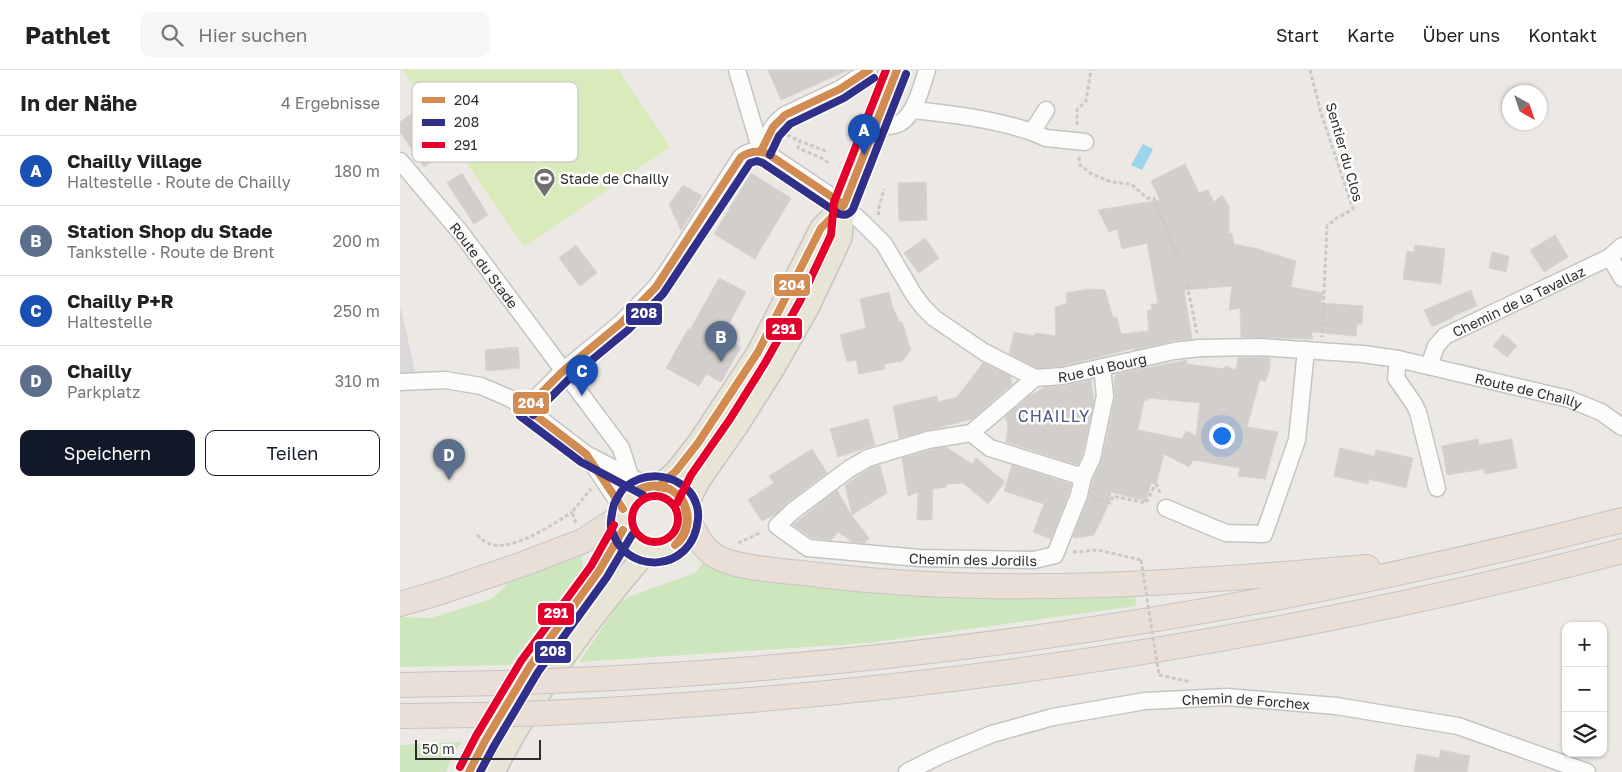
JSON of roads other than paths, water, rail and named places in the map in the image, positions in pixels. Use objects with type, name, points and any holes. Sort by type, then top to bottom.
[{"type":"highway","points":[[688,514],[697,536],[710,553],[736,564],[839,577],[924,584],[1035,586],[1138,584],[1264,576],[1474,557]]},
{"type":"highway","points":[[400,604],[523,564],[583,541],[622,518]]},
{"type":"highway","points":[[400,685],[648,677],[844,660],[1026,639],[1286,596],[1474,557],[1622,520]]},
{"type":"highway","points":[[400,727],[486,716],[636,709],[762,699],[922,683],[1040,668],[1210,641],[1378,609],[1558,568],[1622,551]]},
{"type":"highway","points":[[400,716],[486,716]]},
{"type":"main road","points":[[622,518],[626,538],[639,549],[647,552],[656,553],[672,548],[684,537],[688,514],[699,481],[744,417],[774,368],[809,306],[841,238],[844,205],[897,70]]},
{"type":"main road","points":[[469,772],[530,666],[599,571],[632,494],[646,483],[676,471],[698,443],[753,360],[821,228],[844,205]]},
{"type":"main road","points":[[646,483],[668,488],[676,492],[682,499],[688,514]]},
{"type":"main road","points":[[494,772],[561,661],[647,552]]},
{"type":"street","points":[[737,70],[761,151]]},
{"type":"street","points":[[876,126],[893,125],[905,119],[912,110],[927,70]]},
{"type":"street","points":[[761,151],[772,127],[785,114],[840,89],[861,72]]},
{"type":"street","points":[[912,110],[960,115],[1011,125],[1046,138],[1085,142]]},
{"type":"street","points":[[1032,132],[1046,110]]},
{"type":"street","points":[[526,408],[563,371],[615,328],[651,293],[670,269],[741,157],[751,151],[761,151],[844,205],[884,244],[914,295],[934,318],[984,352],[1035,378],[971,433],[990,448],[1083,478]]},
{"type":"street","name":"Route du Stade","points":[[400,161],[461,233],[646,483]]},
{"type":"street","points":[[1616,252],[1622,278]]},
{"type":"street","name":"Chemin de la Tavallaz","points":[[1430,366],[1436,346],[1445,336],[1616,252]]},
{"type":"street","name":"Rue du Bourg","points":[[1035,378],[1063,376],[1174,351],[1200,348],[1260,347],[1314,350],[1363,354],[1430,366]]},
{"type":"street","points":[[1166,508],[1226,533],[1264,534],[1297,440],[1314,350]]},
{"type":"street","points":[[1398,359],[1396,378],[1418,412],[1437,488]]},
{"type":"street","name":"Route de Chailly","points":[[1430,366],[1568,399],[1601,412],[1622,427]]},
{"type":"street","name":"Chemin des Jordils","points":[[971,433],[928,440],[868,458],[842,474],[792,511],[777,526],[808,548],[919,558],[1034,560],[1055,554],[1092,458],[1105,396],[1102,367]]},
{"type":"street","points":[[400,382],[445,380],[481,386],[509,398],[526,408],[586,454],[646,483]]},
{"type":"street","points":[[586,454],[622,518]]},
{"type":"street","name":"Chemin de Forchex","points":[[907,772],[941,755],[992,734],[1053,717],[1145,701],[1227,697],[1336,706],[1458,726],[1587,772]]},
{"type":"water","points":[[1143,144],[1153,149],[1142,170],[1131,165]]},
{"type":"place","name":"Chailly Village","points":[[864,155]]},
{"type":"place","name":"Stade de Chailly","points":[[544,197]]},
{"type":"place","name":"Station Shop du Stade","points":[[721,362]]},
{"type":"place","name":"Chailly P+R","points":[[582,396]]},
{"type":"place","name":"Chailly","points":[[449,480]]},
{"type":"district","name":"CHAILLY","points":[[1054,416]]}]
